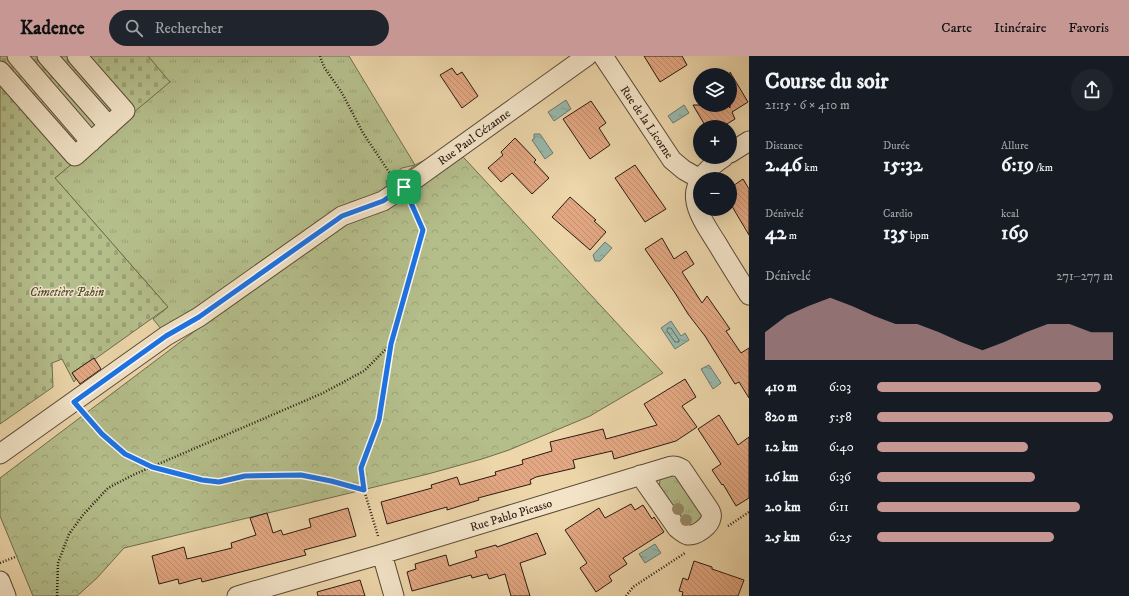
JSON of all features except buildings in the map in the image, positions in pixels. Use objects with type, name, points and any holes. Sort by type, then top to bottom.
[{"type":"street","points":[[47,56],[109,126]]},
{"type":"street","points":[[77,56],[125,111],[109,126],[91,142],[75,156],[1,73],[19,57],[91,142]]},
{"type":"street","name":"Rue Paul Cézanne","points":[[0,454],[166,336],[199,317],[342,216],[383,201],[404,187],[587,56]]},
{"type":"street","name":"Rue de la Licorne","points":[[603,56],[672,160],[693,175]]},
{"type":"street","points":[[737,149],[749,141]]},
{"type":"street","points":[[705,172],[713,164]]},
{"type":"street","points":[[700,216],[702,222],[749,295]]},
{"type":"street","name":"Rue Pablo Picasso","points":[[237,596],[382,554],[672,466],[678,466],[682,469],[709,509],[712,519]]},
{"type":"street","points":[[640,475],[678,528],[684,534],[694,534],[708,526],[712,519]]},
{"type":"street","points":[[382,554],[394,596]]},
{"type":"street","points":[[0,581],[6,596]]},
{"type":"path","points":[[320,56],[324,67],[342,93],[363,133],[389,172],[392,172],[404,187],[423,230],[391,344],[379,420],[361,468],[364,490],[380,542],[382,554]]},
{"type":"path","points":[[57,596],[58,563],[68,534],[108,488],[133,475],[323,393],[364,371],[391,344]]},
{"type":"path","points":[[74,402],[102,434],[125,454],[152,467],[202,480],[219,482],[245,476],[301,475],[364,490]]},
{"type":"path","points":[[712,519],[728,526],[749,512]]},
{"type":"path","points":[[626,596],[633,587],[686,553]]},
{"type":"path","points":[[0,563],[15,557]]},
{"type":"green space","name":"Cimetière Pahin","points":[[0,56],[148,56],[170,82],[55,178],[168,307],[95,359],[94,358],[72,373],[76,379],[74,382],[62,359],[52,363],[53,387],[0,424]]},
{"type":"green space","points":[[148,56],[349,56],[415,165],[402,168],[386,181],[388,189],[380,194],[351,202],[336,210],[205,303],[162,330],[153,319],[168,307],[55,178],[169,82]]},
{"type":"green space","points":[[453,146],[663,373],[590,416],[509,450],[428,474],[124,548],[97,578],[77,596],[33,596],[0,516],[0,478],[415,165]]},
{"type":"green space","points":[[677,474],[702,509],[702,516],[699,523],[688,526],[659,490],[660,479]]},
{"type":"water","points":[[566,100],[571,109],[554,121],[548,112]]},
{"type":"water","points":[[684,105],[689,113],[673,123],[668,116]]},
{"type":"water","points":[[534,134],[540,134],[553,153],[545,159],[532,140],[534,139]]},
{"type":"water","points":[[605,242],[612,248],[600,261],[595,261],[593,255]]},
{"type":"water","points":[[671,321],[681,336],[685,333],[689,340],[675,349],[661,328]]},
{"type":"water","points":[[709,365],[721,383],[713,389],[701,369]]},
{"type":"water","points":[[655,544],[661,553],[645,563],[639,554]]},
{"type":"route","points":[[404,187],[423,230],[391,344],[379,420],[361,468],[364,490],[301,475],[245,476],[219,482],[202,480],[152,467],[125,454],[102,434],[74,402],[166,336],[199,317],[342,216],[383,201],[404,187]]}]
